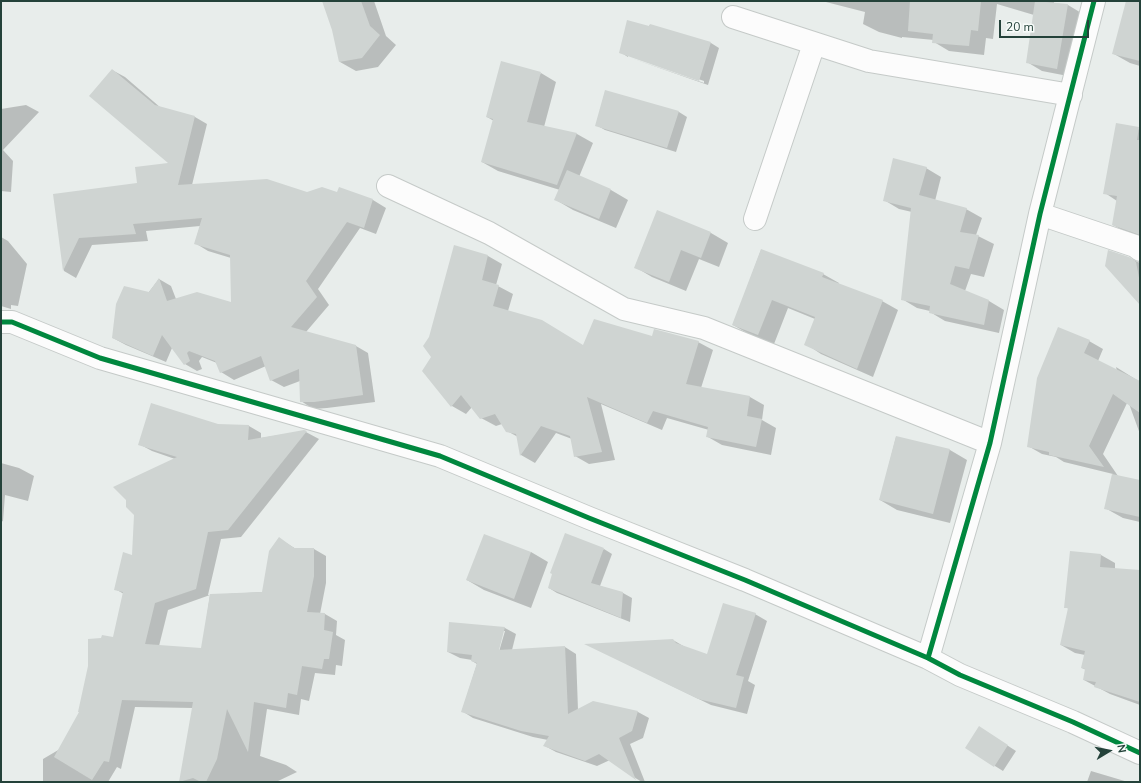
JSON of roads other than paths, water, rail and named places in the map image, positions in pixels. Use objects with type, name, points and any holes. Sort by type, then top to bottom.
[{"type":"street","points":[[928,658],[990,442],[1040,214],[1094,1]]},
{"type":"street","points":[[733,17],[869,61],[1071,95]]},
{"type":"street","points":[[755,219],[814,44]]},
{"type":"street","points":[[388,186],[489,233],[624,310],[704,328],[990,442]]},
{"type":"street","points":[[1040,214],[1135,246],[1140,250]]},
{"type":"street","points":[[1,322],[12,322],[100,358],[440,456],[589,518],[745,580],[928,658],[960,675],[1073,722],[1140,753]]}]
